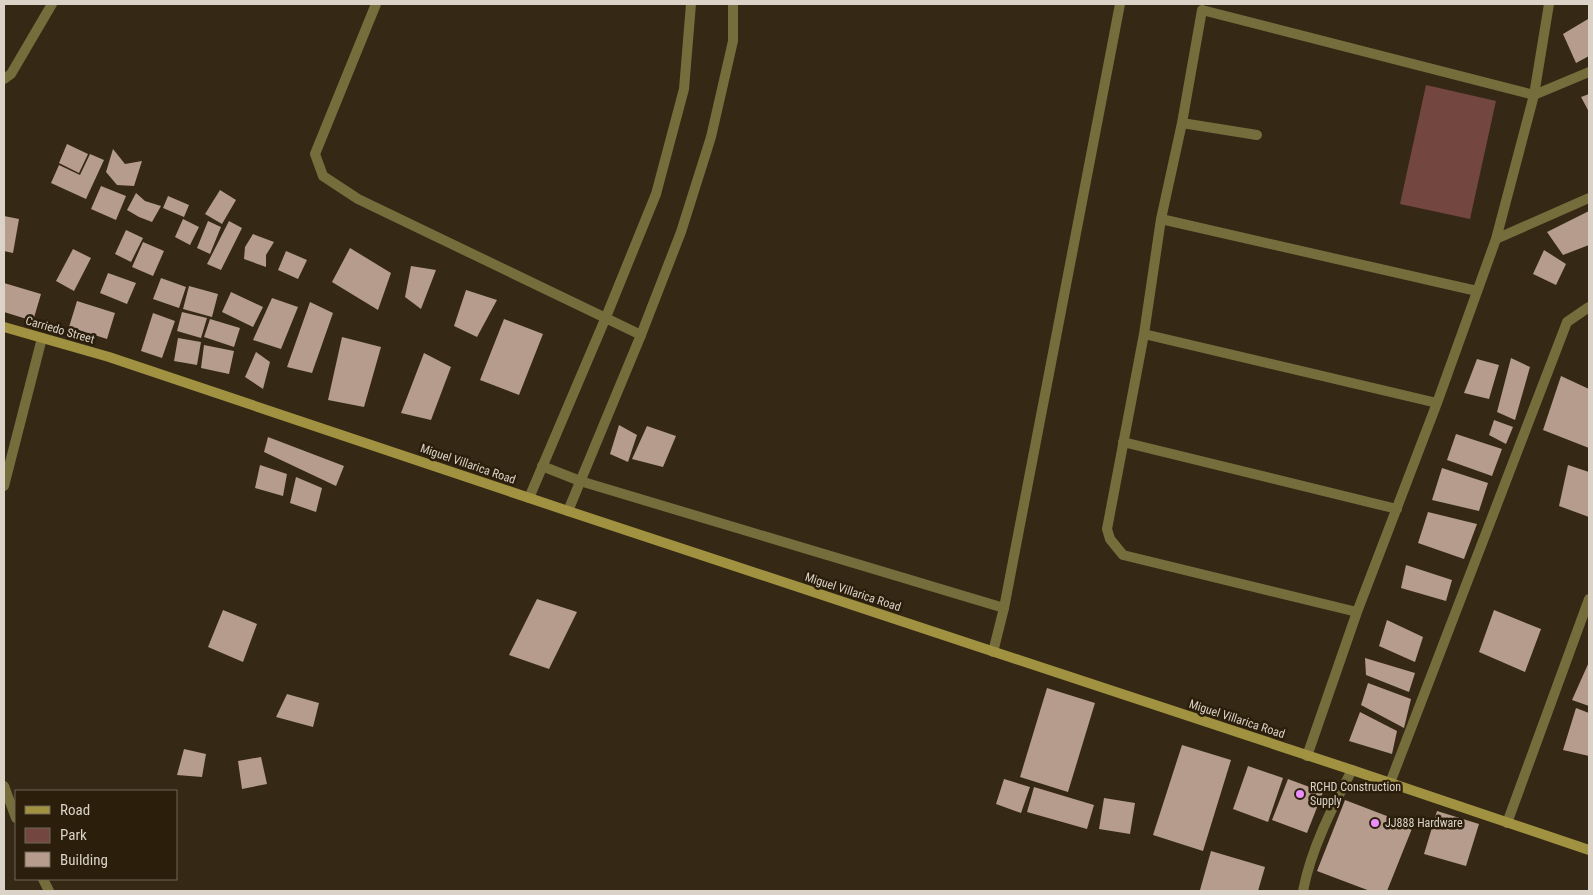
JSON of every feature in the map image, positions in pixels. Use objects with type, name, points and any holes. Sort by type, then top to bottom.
[{"type":"main road","name":"Carriedo Street","points":[[4,327],[108,357]]},
{"type":"main road","name":"Miguel Villarica Road","points":[[108,357],[1589,850]]},
{"type":"street","points":[[4,79],[11,74],[52,4]]},
{"type":"street","points":[[376,4],[315,154],[323,176],[358,200],[641,335]]},
{"type":"street","points":[[529,498],[656,194],[684,89],[691,4]]},
{"type":"street","points":[[568,511],[641,335],[681,232],[711,137],[732,41],[734,4]]},
{"type":"street","points":[[994,652],[1120,4]]},
{"type":"street","points":[[1307,756],[1357,612],[1437,403],[1496,239],[1534,95],[1549,4]]},
{"type":"street","points":[[1357,612],[1123,555],[1110,539],[1107,529],[1202,7],[1534,95],[1589,72]]},
{"type":"street","points":[[1182,123],[1258,135]]},
{"type":"street","points":[[1496,239],[1589,198]]},
{"type":"street","points":[[1162,219],[1477,291]]},
{"type":"street","points":[[1390,783],[1567,322],[1589,307]]},
{"type":"street","points":[[1144,334],[1437,403]]},
{"type":"street","points":[[4,486],[42,338]]},
{"type":"street","points":[[1124,442],[1397,509]]},
{"type":"street","points":[[542,466],[580,481],[1004,608]]},
{"type":"street","points":[[1507,823],[1589,599]]},
{"type":"street","points":[[1303,891],[1320,838],[1352,770]]},
{"type":"street","points":[[4,786],[15,815]]},
{"type":"green space","points":[[1426,85],[1496,101],[1470,219],[1400,204]]},
{"type":"building","points":[[1588,19],[1589,56],[1576,63],[1563,34]]},
{"type":"building","points":[[1589,94],[1589,112],[1581,97]]},
{"type":"building","points":[[67,144],[88,154],[79,173],[59,163]]},
{"type":"building","points":[[113,149],[125,164],[142,161],[134,186],[117,185],[106,172]]},
{"type":"building","points":[[90,154],[104,160],[86,199],[51,183],[59,165],[80,175]]},
{"type":"building","points":[[101,186],[126,196],[116,220],[91,209]]},
{"type":"building","points":[[220,190],[236,200],[222,224],[205,214]]},
{"type":"building","points":[[136,193],[145,201],[161,206],[152,222],[127,210]]},
{"type":"building","points":[[168,196],[189,205],[184,217],[163,208]]},
{"type":"building","points":[[1589,211],[1589,245],[1563,255],[1547,232]]},
{"type":"building","points":[[4,216],[19,219],[13,253],[4,251]]},
{"type":"building","points":[[183,219],[199,227],[190,245],[175,237]]},
{"type":"building","points":[[208,221],[221,227],[210,254],[197,248]]},
{"type":"building","points":[[229,221],[242,228],[221,270],[207,264]]},
{"type":"building","points":[[126,230],[143,238],[131,262],[115,254]]},
{"type":"building","points":[[253,234],[274,242],[266,255],[266,267],[244,259],[245,247]]},
{"type":"building","points":[[143,242],[164,251],[153,276],[132,267]]},
{"type":"building","points":[[350,248],[391,273],[378,310],[332,282]]},
{"type":"building","points":[[73,249],[91,258],[74,291],[56,281]]},
{"type":"building","points":[[1544,250],[1566,264],[1556,285],[1533,274]]},
{"type":"building","points":[[286,251],[307,260],[298,279],[278,270]]},
{"type":"building","points":[[411,266],[436,270],[421,309],[405,297]]},
{"type":"building","points":[[108,273],[136,283],[127,304],[100,293]]},
{"type":"building","points":[[161,278],[186,287],[179,308],[153,299]]},
{"type":"building","points":[[4,283],[41,294],[33,321],[4,312]]},
{"type":"building","points":[[189,286],[218,294],[212,317],[183,309]]},
{"type":"building","points":[[466,290],[497,300],[477,337],[454,326]]},
{"type":"building","points":[[231,292],[263,307],[253,327],[222,312]]},
{"type":"building","points":[[272,298],[298,307],[281,349],[253,340]]},
{"type":"building","points":[[77,301],[115,313],[107,339],[69,327]]},
{"type":"building","points":[[310,302],[333,313],[312,373],[287,367]]},
{"type":"building","points":[[182,312],[207,318],[201,338],[177,331]]},
{"type":"building","points":[[153,313],[175,321],[162,358],[141,351]]},
{"type":"building","points":[[210,319],[240,328],[234,347],[204,337]]},
{"type":"building","points":[[504,319],[543,334],[519,395],[480,380]]},
{"type":"building","points":[[342,337],[381,347],[364,407],[328,400]]},
{"type":"building","points":[[178,338],[201,342],[197,365],[174,361]]},
{"type":"building","points":[[204,345],[234,351],[229,374],[201,368]]},
{"type":"building","points":[[256,352],[270,362],[263,389],[245,377]]},
{"type":"building","points":[[424,353],[451,367],[431,420],[401,413]]},
{"type":"building","points":[[1511,358],[1530,367],[1515,420],[1497,412]]},
{"type":"building","points":[[1477,359],[1499,365],[1489,399],[1464,393]]},
{"type":"building","points":[[1561,376],[1589,389],[1589,448],[1543,430]]},
{"type":"building","points":[[1494,420],[1513,427],[1506,444],[1489,435]]},
{"type":"building","points":[[619,425],[637,435],[628,462],[610,454]]},
{"type":"building","points":[[647,426],[676,436],[663,467],[632,459]]},
{"type":"building","points":[[1456,434],[1502,449],[1492,476],[1447,460]]},
{"type":"building","points":[[268,437],[344,466],[336,486],[264,452]]},
{"type":"building","points":[[260,465],[287,474],[283,496],[255,488]]},
{"type":"building","points":[[1568,465],[1589,472],[1589,517],[1559,506]]},
{"type":"building","points":[[1442,468],[1488,483],[1479,511],[1432,500]]},
{"type":"building","points":[[296,477],[322,488],[316,512],[290,503]]},
{"type":"building","points":[[1428,512],[1477,524],[1464,559],[1418,543]]},
{"type":"building","points":[[1406,565],[1452,580],[1446,601],[1401,588]]},
{"type":"building","points":[[537,599],[577,612],[549,669],[509,655]]},
{"type":"building","points":[[223,610],[257,624],[243,662],[208,647]]},
{"type":"building","points":[[1494,610],[1541,629],[1525,672],[1479,652]]},
{"type":"building","points":[[1387,620],[1423,637],[1415,662],[1379,646]]},
{"type":"building","points":[[1365,658],[1415,673],[1409,692],[1366,675]]},
{"type":"building","points":[[1589,662],[1589,706],[1572,700]]},
{"type":"building","points":[[1368,683],[1411,699],[1404,728],[1361,705]]},
{"type":"building","points":[[1047,688],[1095,703],[1068,792],[1020,777]]},
{"type":"building","points":[[287,694],[319,703],[313,727],[276,717]]},
{"type":"building","points":[[1576,708],[1589,713],[1589,756],[1563,750]]},
{"type":"building","points":[[1360,712],[1397,731],[1392,754],[1349,741]]},
{"type":"building","points":[[1182,745],[1231,760],[1203,851],[1153,835]]},
{"type":"building","points":[[184,749],[206,754],[202,777],[177,775]]},
{"type":"building","points":[[261,757],[267,784],[242,789],[238,761]]},
{"type":"building","points":[[1248,766],[1283,778],[1268,822],[1233,809]]},
{"type":"building","points":[[1004,779],[1030,787],[1021,813],[996,804]]},
{"type":"building","points":[[1288,779],[1323,792],[1307,833],[1272,820]]},
{"type":"building","points":[[1034,787],[1094,805],[1087,829],[1027,812]]},
{"type":"building","points":[[1104,798],[1135,803],[1130,834],[1099,829]]},
{"type":"building","points":[[1345,800],[1413,826],[1387,891],[1370,891],[1317,871]]},
{"type":"building","points":[[1437,811],[1479,824],[1466,866],[1424,854]]},
{"type":"building","points":[[1211,851],[1265,867],[1258,891],[1200,890]]},
{"type":"place","name":"RCHD Construction Supply","points":[[1300,794]]},
{"type":"place","name":"JJ888 Hardware","points":[[1375,823]]}]
